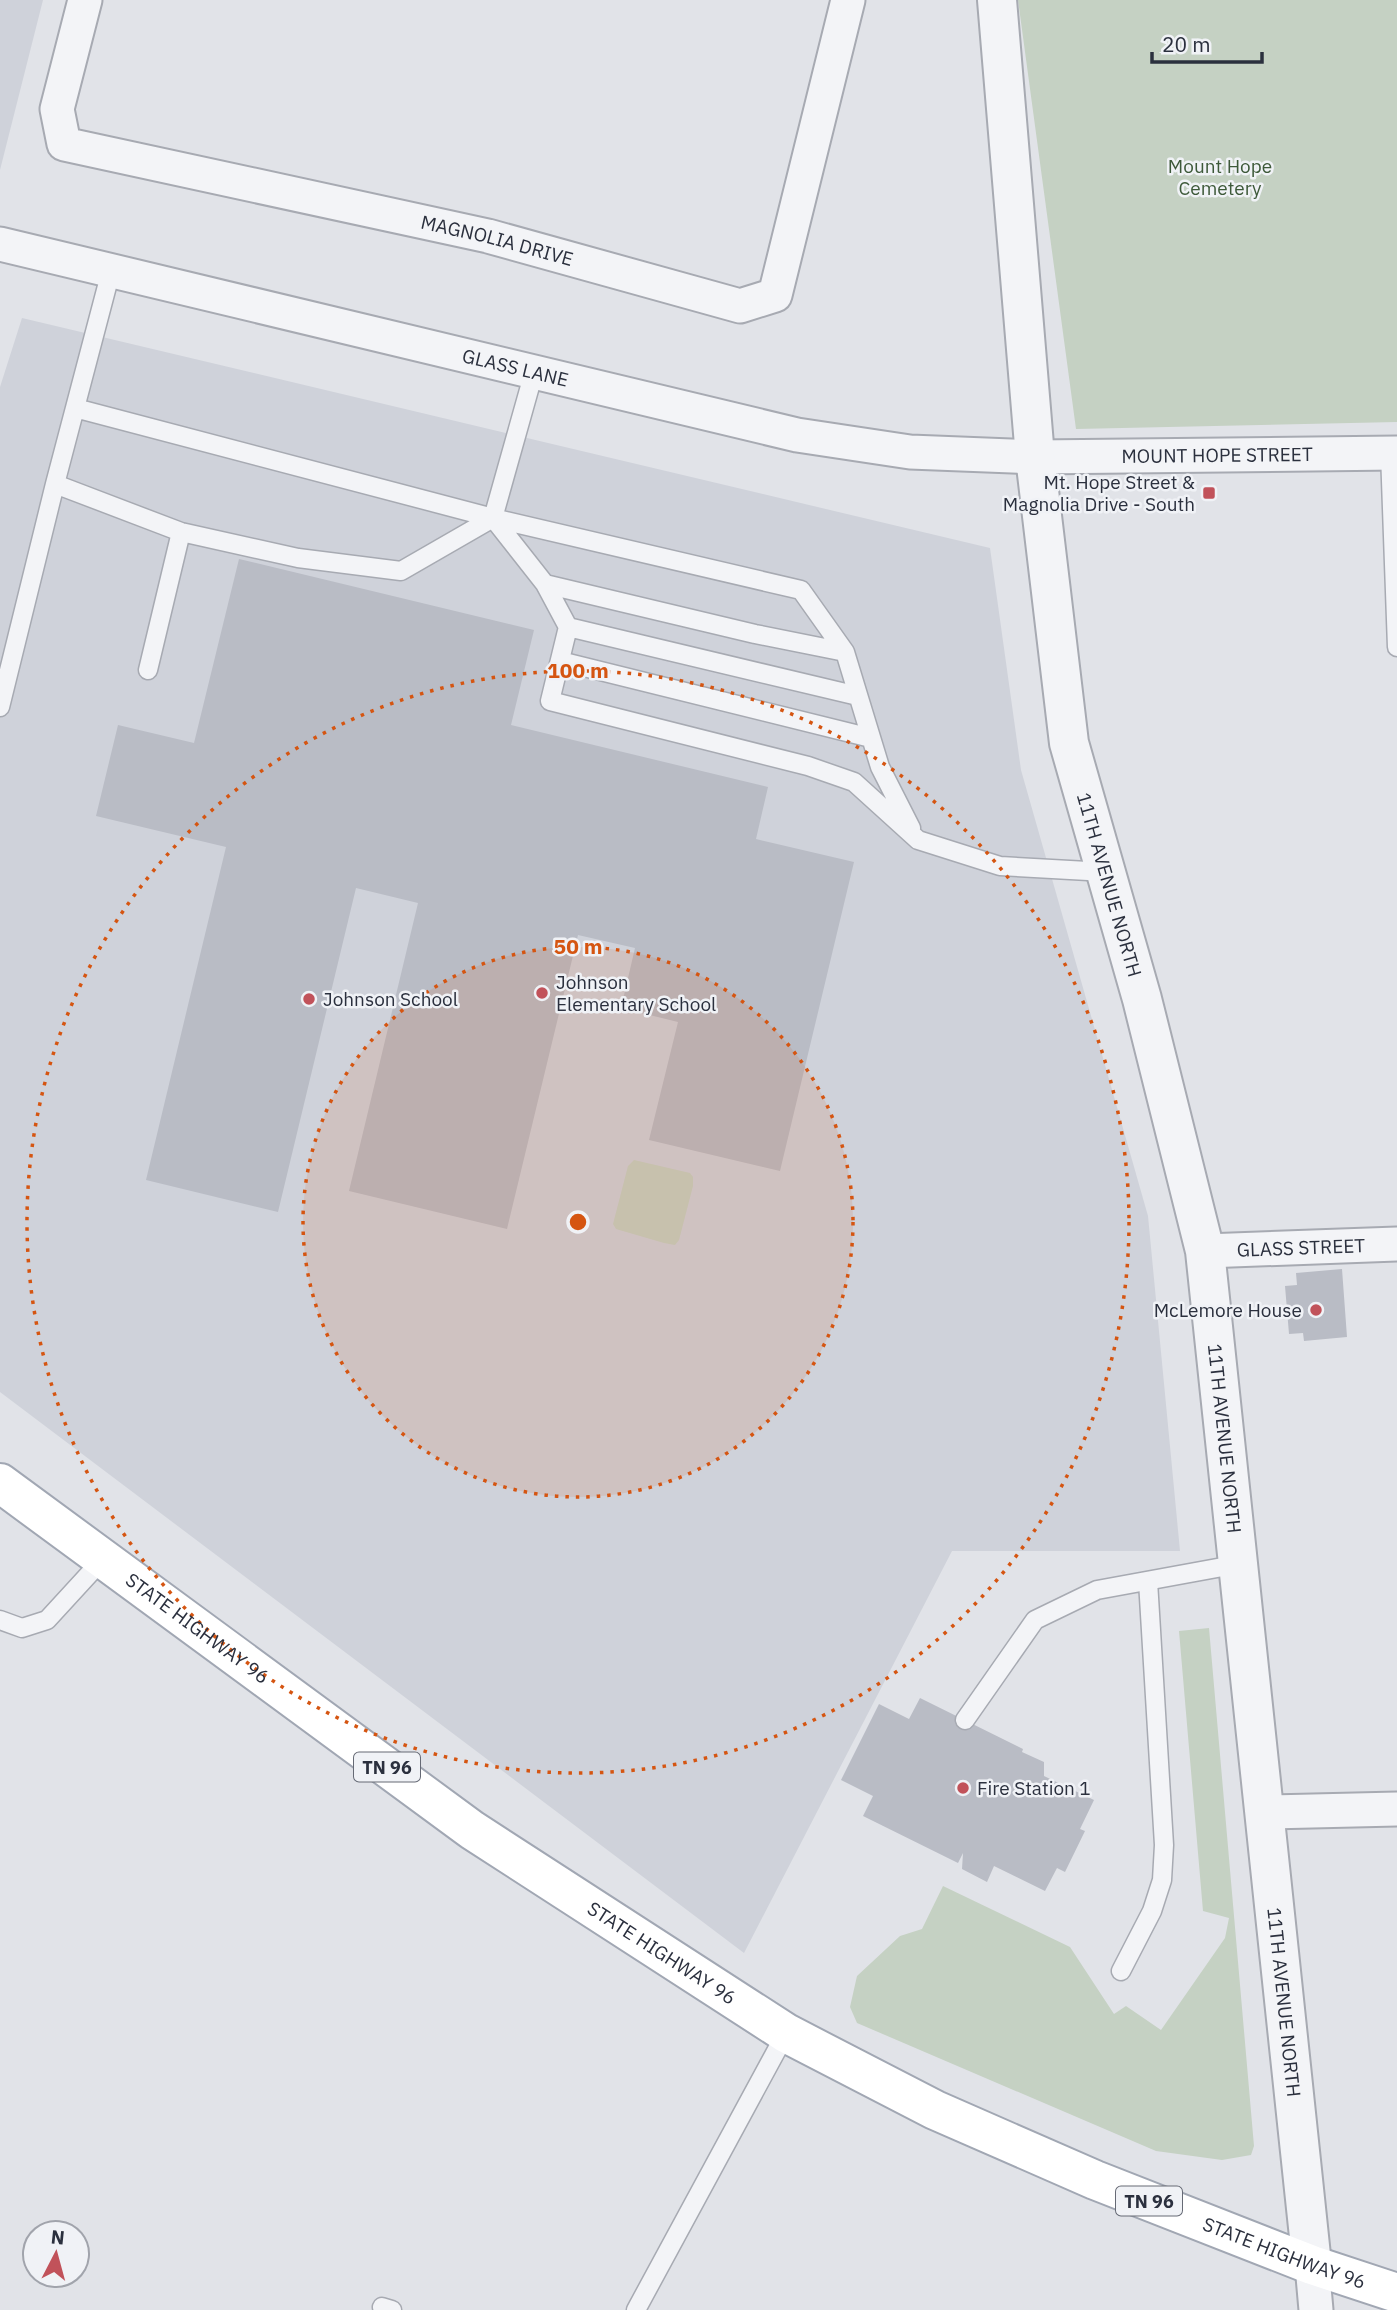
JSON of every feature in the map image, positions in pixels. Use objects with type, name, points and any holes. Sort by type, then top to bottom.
[{"type":"main road","name":"STATE HIGHWAY 96","points":[[0,1483],[472,1830],[786,2033],[935,2110],[1096,2180],[1312,2265],[1397,2293]]},
{"type":"street","name":"MAGNOLIA DRIVE","points":[[85,0],[57,109],[64,144],[488,236],[740,306],[775,295],[848,0]]},
{"type":"street","points":[[997,0],[1035,457]]},
{"type":"street","name":"GLASS LANE","points":[[0,244],[797,435],[910,452],[1035,457]]},
{"type":"street","name":"MOUNT HOPE STREET","points":[[1035,457],[1393,453]]},
{"type":"street","name":"11TH AVENUE NORTH","points":[[1035,457],[1069,743],[1142,999],[1205,1251],[1316,2310]]},
{"type":"street","name":"GLASS STREET","points":[[1205,1251],[1397,1244]]},
{"type":"street","points":[[1265,1812],[1397,1809]]},
{"type":"lane","points":[[0,707],[111,271]]},
{"type":"lane","points":[[55,484],[181,532],[298,558],[401,571],[493,518],[534,372]]},
{"type":"lane","points":[[75,408],[493,518],[801,590],[845,652],[880,767],[918,840]]},
{"type":"lane","points":[[1393,453],[1397,647]]},
{"type":"lane","points":[[493,518],[545,584],[568,627],[550,701],[808,766],[854,782],[918,840],[1000,866],[1106,872]]},
{"type":"lane","points":[[148,670],[181,532]]},
{"type":"lane","points":[[545,584],[755,634],[845,652]]},
{"type":"lane","points":[[568,627],[858,696]]},
{"type":"lane","points":[[560,661],[871,738]]},
{"type":"lane","points":[[0,1620],[22,1628],[47,1620],[103,1559]]},
{"type":"lane","points":[[965,1720],[1035,1620],[1097,1590],[1239,1564]]},
{"type":"lane","points":[[1121,1971],[1152,1911],[1162,1880],[1164,1845],[1148,1581]]},
{"type":"lane","points":[[636,2310],[786,2033]]},
{"type":"shaded area","points":[[0,0],[43,0],[0,170]]},
{"type":"shaded area","name":"Johnson Elementary School","points":[[22,318],[990,548],[1021,770],[1148,1216],[1180,1551],[952,1551],[744,1953],[0,1392],[0,387]]},
{"type":"green space","name":"Mount Hope Cemetery","points":[[1018,0],[1397,0],[1397,422],[1076,429]]},
{"type":"green space","points":[[634,1160],[690,1173],[693,1177],[679,1240],[675,1245],[616,1229],[613,1224],[628,1166]]},
{"type":"green space","points":[[1209,1628],[1254,2146],[1251,2155],[1222,2160],[1156,2151],[857,2023],[850,2007],[857,1976],[900,1936],[922,1929],[943,1886],[1070,1947],[1114,2014],[1126,2006],[1161,2030],[1225,1938],[1229,1918],[1203,1911],[1179,1631]]},
{"type":"building","points":[[239,559],[534,630],[511,725],[768,787],[756,839],[854,862],[780,1171],[649,1140],[678,1022],[621,1008],[635,948],[578,935],[507,1229],[349,1191],[418,903],[356,888],[278,1212],[146,1180],[226,847],[96,816],[118,725],[194,743]]},
{"type":"building","name":"McLemore House","points":[[1342,1269],[1347,1337],[1304,1341],[1303,1333],[1289,1334],[1285,1286],[1297,1285],[1296,1273]]},
{"type":"building","name":"Fire Station 1","points":[[920,1698],[1023,1749],[1022,1752],[1044,1762],[1044,1776],[1094,1800],[1080,1829],[1085,1831],[1065,1872],[1057,1868],[1045,1891],[994,1866],[987,1882],[962,1869],[963,1853],[958,1863],[863,1816],[873,1796],[841,1780],[879,1704],[909,1719]]},
{"type":"place","name":"Mt. Hope Street & Magnolia Drive - South","points":[[1209,493]]},
{"type":"place","name":"Johnson Elementary School","points":[[542,993]]},
{"type":"place","name":"Johnson School","points":[[309,999]]},
{"type":"place","name":"McLemore House","points":[[1316,1310]]},
{"type":"place","name":"Fire Station 1","points":[[963,1788]]}]
